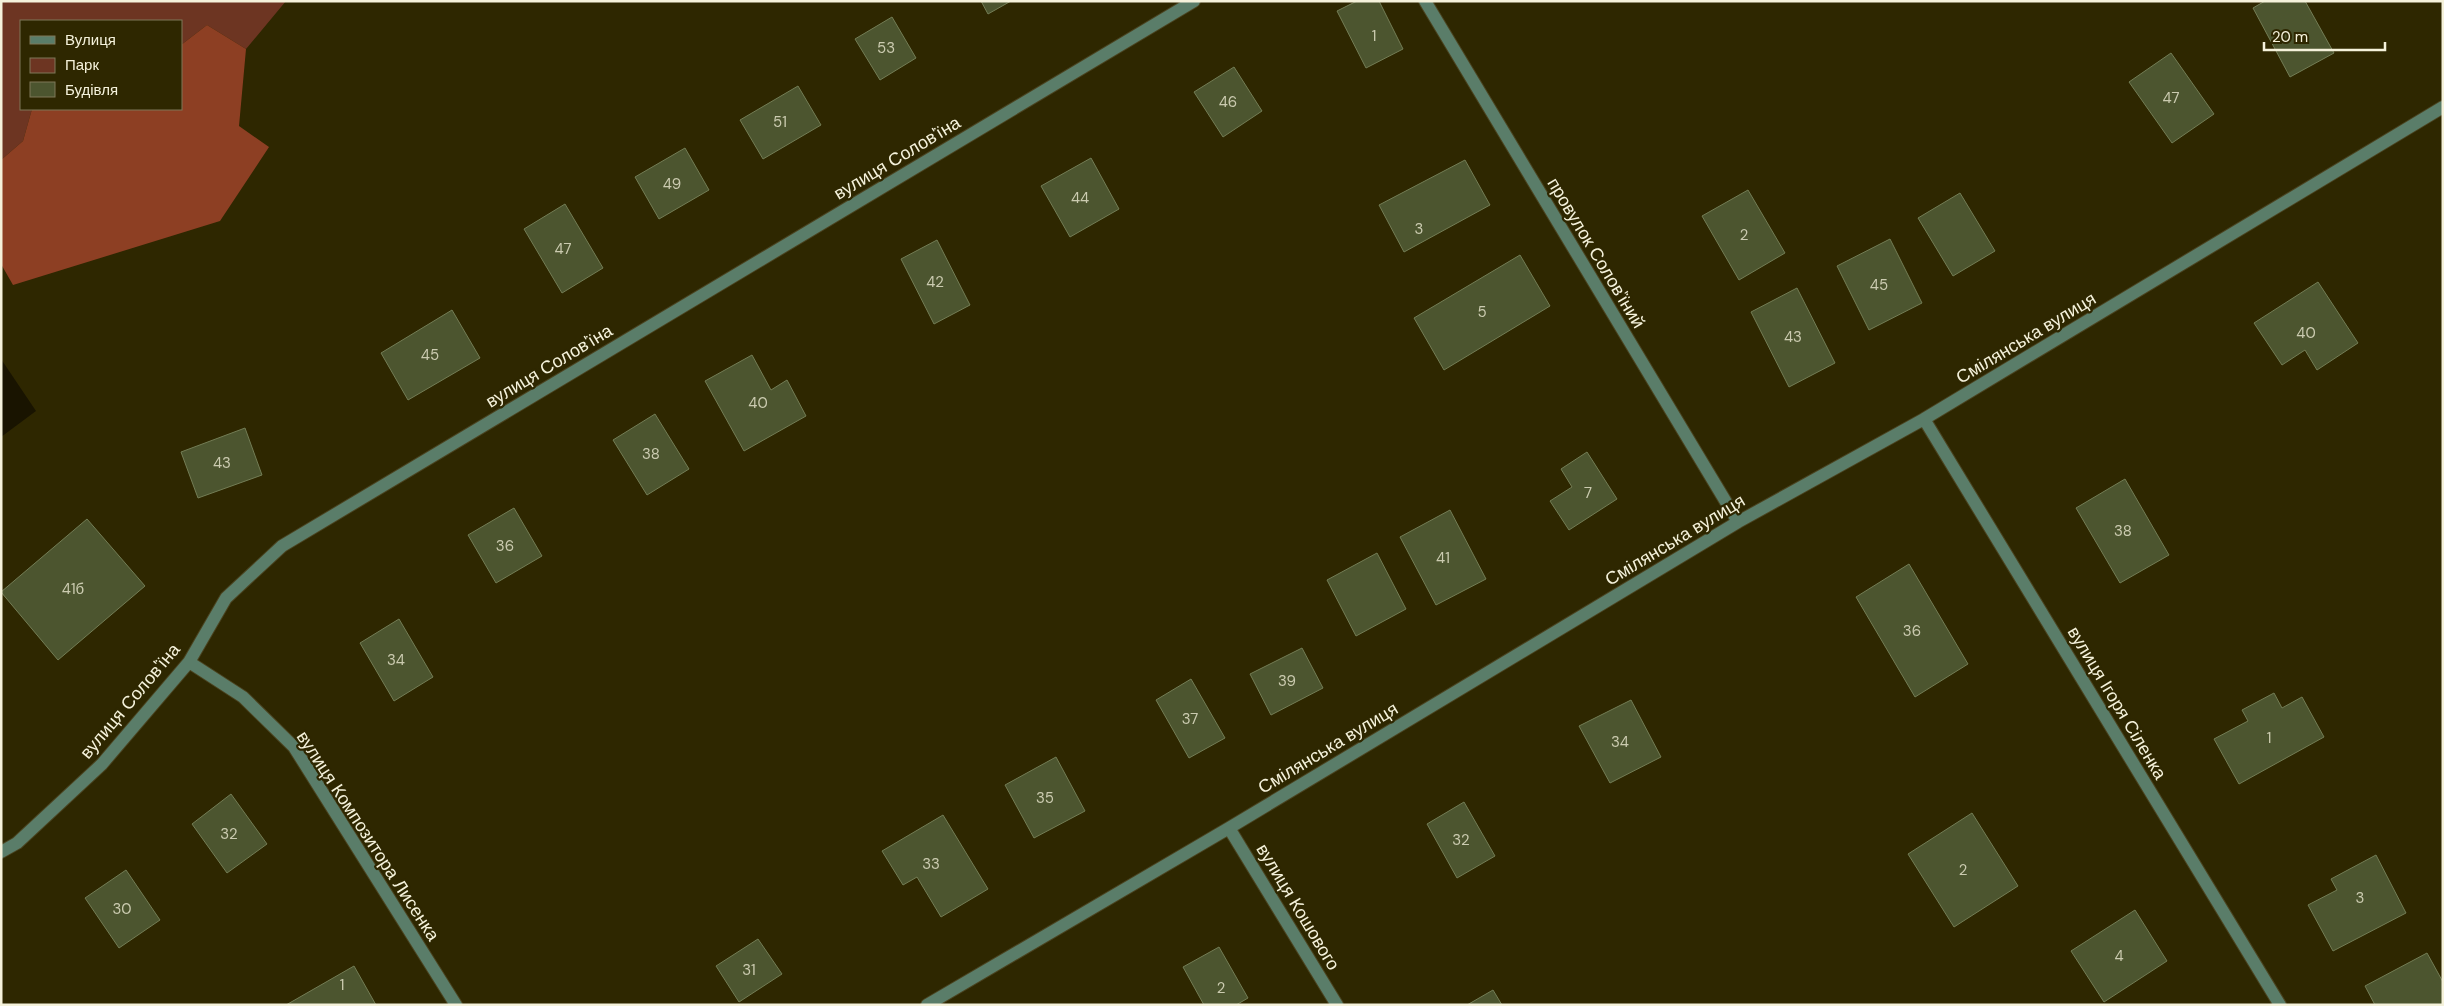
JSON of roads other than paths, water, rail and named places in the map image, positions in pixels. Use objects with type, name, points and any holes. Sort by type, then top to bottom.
[{"type":"street","name":"вулиця Солов'їна","points":[[1,852],[17,844],[102,764],[189,662],[226,598],[282,546],[1194,1]]},
{"type":"street","name":"провулок Солов'їний","points":[[1425,1],[1738,522]]},
{"type":"street","name":"Смілянська вулиця","points":[[927,1005],[1229,828],[1738,522],[1924,420],[2443,107]]},
{"type":"street","name":"вулиця Ігоря Сіленка","points":[[1924,420],[2280,1005]]},
{"type":"street","name":"вулиця Композитора Лисенка","points":[[189,662],[244,697],[294,747],[456,1005]]},
{"type":"street","name":"вулиця Кошового","points":[[1229,828],[1337,1005]]}]
